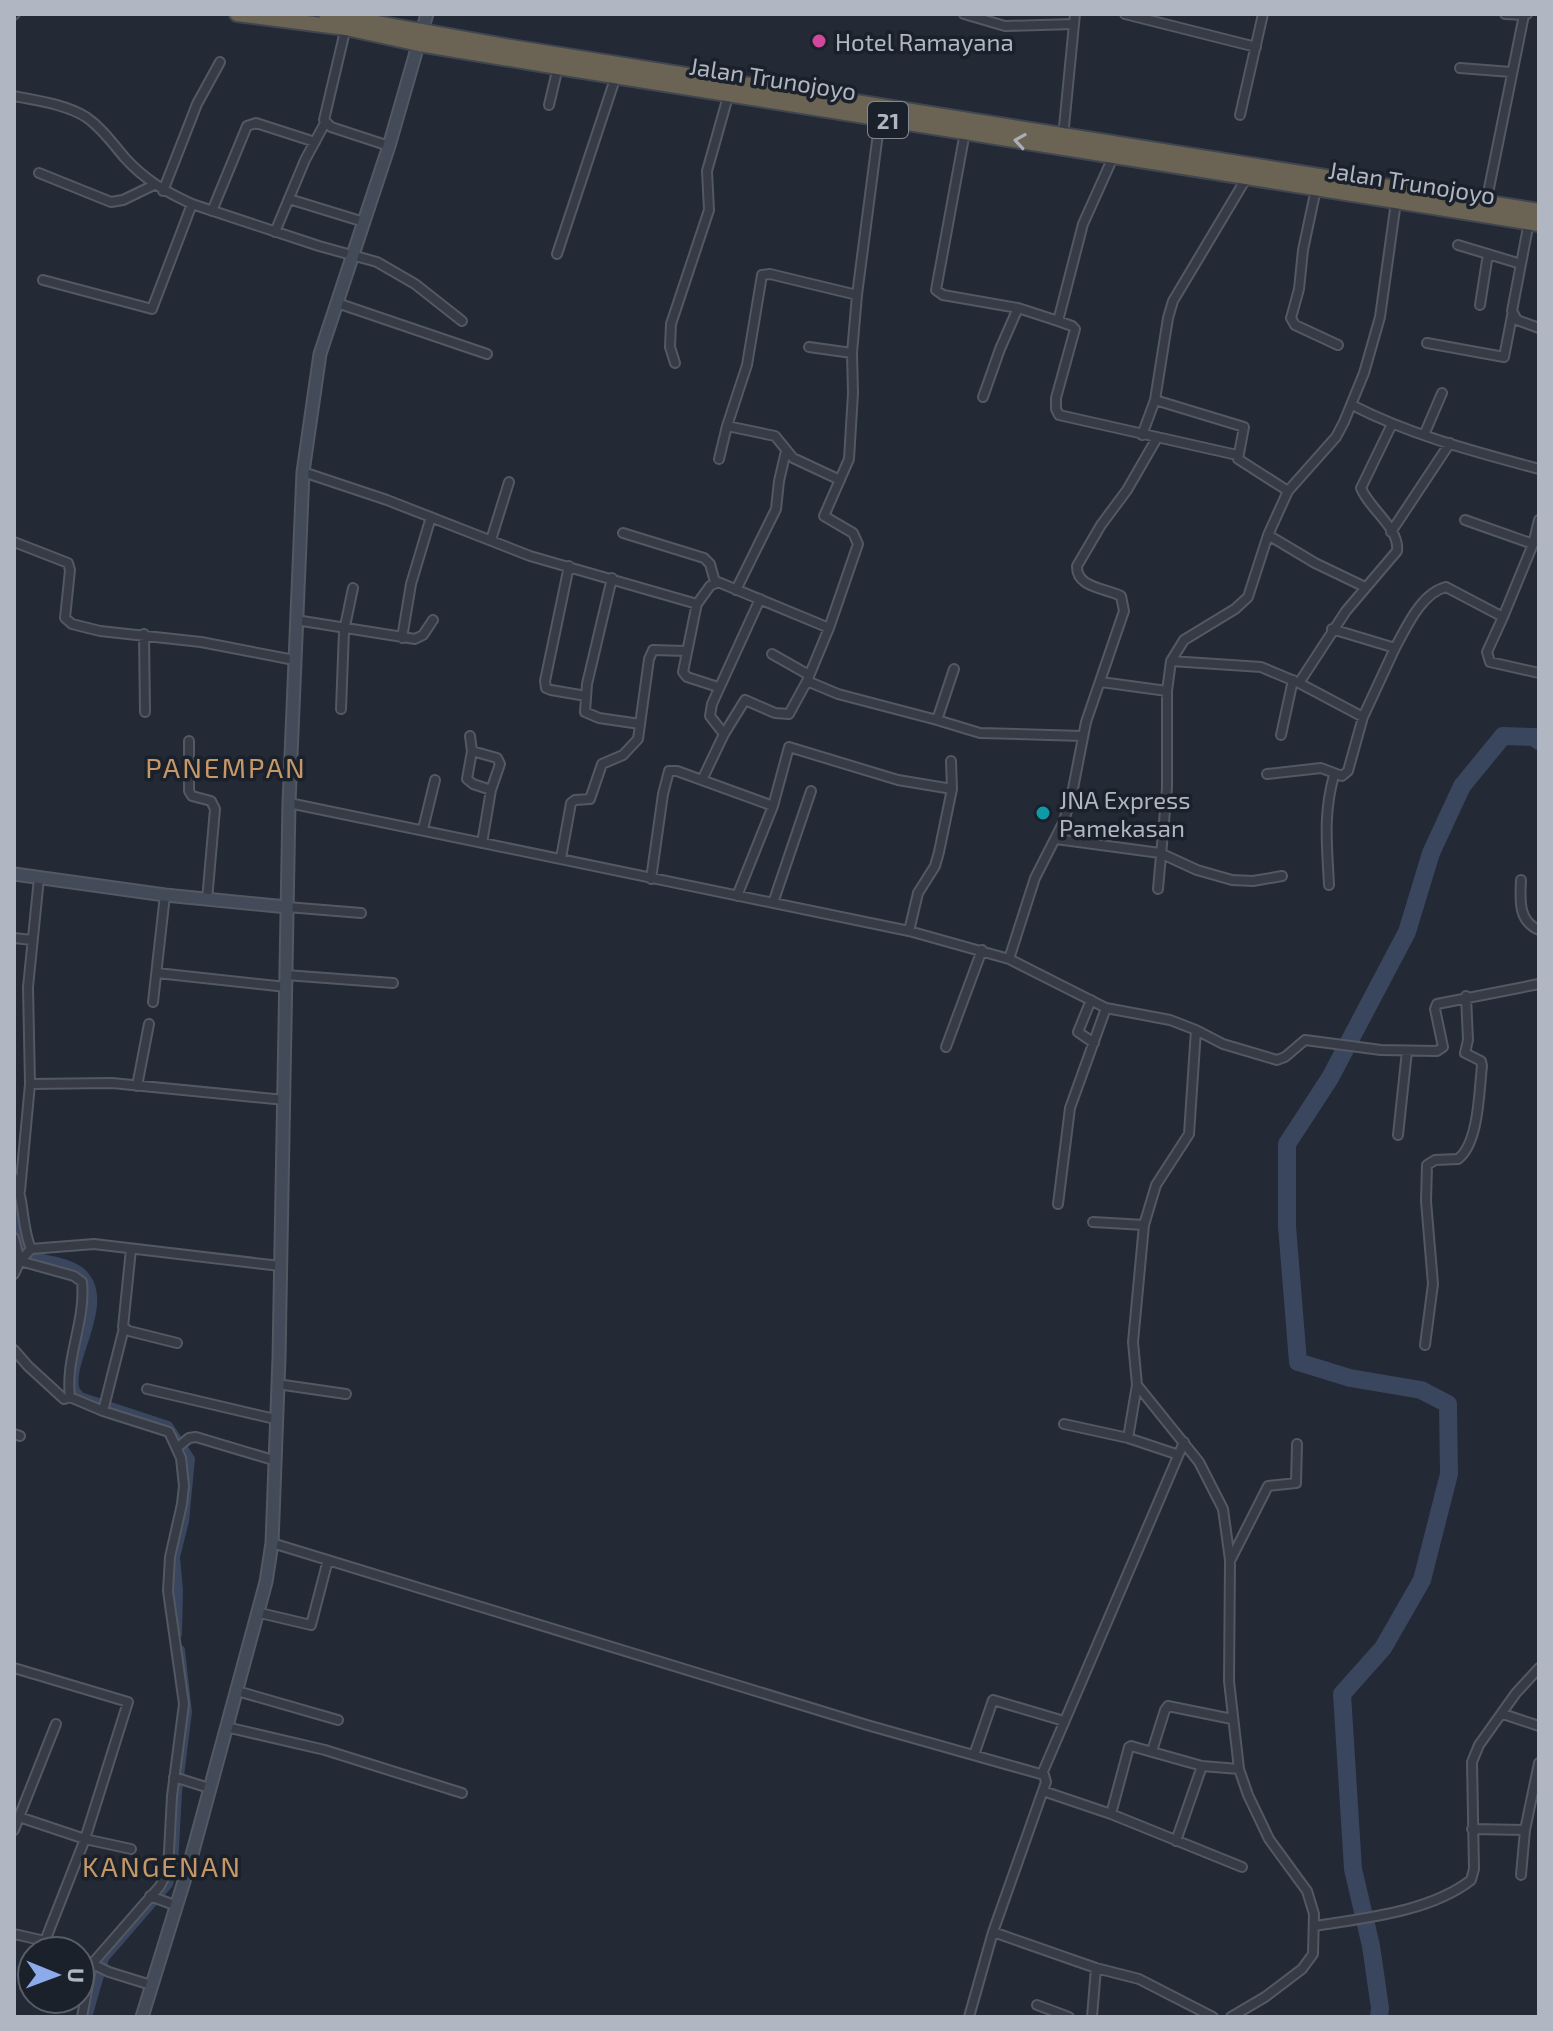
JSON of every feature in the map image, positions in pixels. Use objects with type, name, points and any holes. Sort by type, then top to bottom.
[{"type":"highway","name":"Jalan Trunojoyo","points":[[237,14],[347,23],[558,67],[965,132],[1063,142],[1114,155],[1396,202],[1485,209]]},
{"type":"highway","name":"Jalan Trunojoyo","points":[[326,14],[347,23]]},
{"type":"highway","name":"Jalan Trunojoyo","points":[[421,38],[1536,219]]},
{"type":"main road","points":[[142,2017],[177,1906],[177,1860],[209,1788],[260,1613],[272,1543],[285,1100],[289,803],[303,472],[320,354],[389,146],[427,14]]},
{"type":"main road","points":[[14,874],[165,895],[287,907]]},
{"type":"street","points":[[964,14],[1005,26],[1075,19],[1063,142]]},
{"type":"street","points":[[1125,14],[1256,47]]},
{"type":"street","points":[[1240,115],[1263,14]]},
{"type":"street","points":[[1485,209],[1495,147],[1525,14],[1505,14]]},
{"type":"street","points":[[275,232],[325,123],[347,23]]},
{"type":"street","points":[[163,191],[197,104],[220,62]]},
{"type":"street","points":[[549,105],[558,67]]},
{"type":"street","points":[[1460,68],[1511,72]]},
{"type":"street","points":[[557,254],[616,76]]},
{"type":"street","points":[[675,363],[670,347],[671,324],[710,206],[707,171],[729,93]]},
{"type":"street","points":[[14,96],[68,108],[86,117],[163,191],[212,211],[387,266],[462,321]]},
{"type":"street","points":[[702,780],[743,700],[775,713],[789,714],[808,678],[850,572],[858,542],[846,528],[825,518],[849,459],[857,295],[880,118]]},
{"type":"street","points":[[212,211],[247,126],[256,123],[315,142]]},
{"type":"street","points":[[325,123],[389,146]]},
{"type":"street","points":[[965,132],[936,292],[1018,308],[1075,329],[1056,398],[1057,414],[1237,455]]},
{"type":"street","points":[[1058,321],[1083,224],[1114,155]]},
{"type":"street","points":[[39,173],[111,202],[123,200],[154,185]]},
{"type":"street","points":[[1142,435],[1155,400],[1163,341],[1173,301],[1247,177]]},
{"type":"street","points":[[1316,189],[1291,318],[1295,325],[1338,345]]},
{"type":"street","points":[[289,199],[364,222]]},
{"type":"street","points":[[1158,889],[1167,788],[1167,691],[1171,661],[1184,640],[1235,609],[1248,597],[1268,535],[1288,491],[1336,437],[1352,405],[1380,317],[1396,202]]},
{"type":"street","points":[[43,280],[152,309],[192,204]]},
{"type":"street","points":[[1427,343],[1504,357],[1521,264],[1536,219]]},
{"type":"street","points":[[1458,245],[1521,264]]},
{"type":"street","points":[[1480,305],[1488,254]]},
{"type":"street","points":[[719,459],[747,365],[762,275],[770,274],[857,295]]},
{"type":"street","points":[[337,303],[487,354]]},
{"type":"street","points":[[983,397],[1018,308]]},
{"type":"street","points":[[1512,316],[1539,328]]},
{"type":"street","points":[[809,347],[852,353]]},
{"type":"street","points":[[1424,435],[1442,393]]},
{"type":"street","points":[[1155,400],[1244,427],[1237,455],[1239,461],[1288,491]]},
{"type":"street","points":[[1352,405],[1424,435],[1539,469]]},
{"type":"street","points":[[1281,735],[1296,682],[1332,629],[1397,551],[1398,542],[1366,500],[1361,486],[1392,424]]},
{"type":"street","points":[[727,426],[775,436],[793,458],[840,480]]},
{"type":"street","points":[[1009,959],[1035,878],[1056,839],[1071,799],[1091,706],[1124,611],[1124,602],[1117,594],[1081,581],[1076,572],[1077,566],[1157,438]]},
{"type":"street","points":[[1391,532],[1450,443]]},
{"type":"street","points":[[736,590],[777,507],[786,451]]},
{"type":"street","points":[[303,472],[530,556],[697,603]]},
{"type":"street","points":[[491,540],[509,482]]},
{"type":"street","points":[[402,638],[411,584],[431,517]]},
{"type":"street","points":[[1465,520],[1533,544]]},
{"type":"street","points":[[1539,520],[1533,544],[1487,652],[1489,660],[1539,673]]},
{"type":"street","points":[[623,533],[704,558],[710,564],[715,582]]},
{"type":"street","points":[[1268,535],[1315,563],[1365,587]]},
{"type":"street","points":[[14,542],[68,563],[65,618],[69,623],[100,631],[201,642],[294,660]]},
{"type":"street","points":[[569,566],[545,681],[548,689],[586,696]]},
{"type":"street","points":[[612,578],[586,696],[587,714],[640,724]]},
{"type":"street","points":[[715,582],[829,628]]},
{"type":"street","points":[[715,582],[697,603],[684,675],[718,687]]},
{"type":"street","points":[[341,709],[345,627],[353,588]]},
{"type":"street","points":[[1267,774],[1321,768],[1342,776],[1348,771],[1363,717],[1395,648],[1422,605],[1441,588],[1451,589],[1503,617]]},
{"type":"street","points":[[724,734],[710,713],[718,687],[760,599]]},
{"type":"street","points":[[296,620],[402,638],[419,638],[433,620]]},
{"type":"street","points":[[1332,629],[1395,648]]},
{"type":"street","points":[[144,634],[145,712]]},
{"type":"street","points":[[561,858],[571,803],[590,799],[601,765],[623,755],[638,739],[649,659],[653,650],[686,651]]},
{"type":"street","points":[[772,654],[838,694],[980,733],[1083,736]]},
{"type":"street","points":[[1171,661],[1261,667],[1363,717]]},
{"type":"street","points":[[937,720],[954,669]]},
{"type":"street","points":[[1101,682],[1167,691]]},
{"type":"street","points":[[470,736],[472,751],[467,779],[491,790]]},
{"type":"street","points":[[189,741],[189,791],[192,796],[211,801],[215,809],[207,900]]},
{"type":"street","points":[[737,896],[773,806],[790,746],[898,780],[952,789]]},
{"type":"street","points":[[472,751],[497,758],[500,762],[491,790],[482,843]]},
{"type":"street","points":[[909,931],[918,893],[937,861],[952,789],[951,761]]},
{"type":"street","points":[[651,879],[668,772],[673,769],[773,806]]},
{"type":"street","points":[[1329,885],[1325,825],[1334,775]]},
{"type":"street","points":[[423,829],[435,780]]},
{"type":"street","points":[[773,903],[811,791]]},
{"type":"street","points":[[289,803],[909,931],[1009,959],[1106,1008],[1170,1020],[1223,1044],[1277,1060],[1304,1040],[1369,1049],[1441,1050],[1436,1005],[1466,996],[1539,984]]},
{"type":"street","points":[[1056,839],[1160,853],[1197,870],[1232,880],[1253,881],[1282,876]]},
{"type":"street","points":[[14,1274],[26,1255],[20,1191],[30,1084],[28,987],[39,878]]},
{"type":"street","points":[[1521,880],[1521,911],[1528,924],[1539,930]]},
{"type":"street","points":[[153,1002],[165,895]]},
{"type":"street","points":[[287,907],[361,913]]},
{"type":"street","points":[[14,938],[32,940]]},
{"type":"street","points":[[946,1047],[982,950]]},
{"type":"street","points":[[157,973],[286,981],[393,983]]},
{"type":"street","points":[[1425,1345],[1433,1284],[1426,1201],[1427,1165],[1435,1160],[1458,1159],[1466,1150],[1474,1129],[1482,1066],[1481,1061],[1465,1053],[1468,1042],[1466,996]]},
{"type":"street","points":[[1091,1000],[1078,1032],[1094,1043]]},
{"type":"street","points":[[1058,1204],[1070,1108],[1106,1008]]},
{"type":"street","points":[[137,1086],[149,1024]]},
{"type":"street","points":[[1128,1438],[1137,1385],[1133,1342],[1144,1225],[1156,1185],[1189,1134],[1196,1030]]},
{"type":"street","points":[[1398,1135],[1407,1051]]},
{"type":"street","points":[[30,1084],[112,1083],[285,1100]]},
{"type":"street","points":[[14,1178],[20,1191]]},
{"type":"street","points":[[1093,1222],[1144,1225]]},
{"type":"street","points":[[14,1238],[26,1255],[82,1282],[78,1329],[69,1375],[70,1397]]},
{"type":"street","points":[[26,1255],[83,1243],[280,1266]]},
{"type":"street","points":[[104,1405],[124,1328],[122,1318],[131,1249]]},
{"type":"street","points":[[124,1328],[177,1343]]},
{"type":"street","points":[[14,1352],[64,1399],[70,1397],[104,1405],[169,1432],[181,1444],[184,1495],[170,1557],[168,1591],[184,1704],[178,1778],[177,1860],[155,1897],[96,1964]]},
{"type":"street","points":[[277,1384],[346,1394]]},
{"type":"street","points":[[1137,1385],[1184,1442],[1211,1482],[1223,1509],[1230,1560],[1232,1719],[1239,1769],[1269,1839],[1307,1891],[1315,1926],[1313,1954],[1302,1969],[1265,1997],[1231,2017]]},
{"type":"street","points":[[147,1389],[275,1419]]},
{"type":"street","points":[[1064,1424],[1128,1438],[1176,1454]]},
{"type":"street","points":[[181,1444],[196,1437],[273,1460]]},
{"type":"street","points":[[1042,1774],[1176,1454],[1184,1442]]},
{"type":"street","points":[[1230,1560],[1268,1486],[1296,1483],[1297,1444]]},
{"type":"street","points":[[272,1543],[890,1732],[1042,1774],[1046,1782],[993,1932],[969,2017]]},
{"type":"street","points":[[260,1613],[311,1625],[328,1560]]},
{"type":"street","points":[[14,1668],[128,1702],[85,1839],[47,1935]]},
{"type":"street","points":[[1315,1926],[1376,1917],[1436,1898],[1471,1880],[1474,1869],[1472,1762],[1479,1745],[1516,1693],[1539,1668]]},
{"type":"street","points":[[237,1691],[338,1720]]},
{"type":"street","points":[[974,1755],[993,1700],[1064,1721]]},
{"type":"street","points":[[1152,1751],[1168,1706],[1232,1719]]},
{"type":"street","points":[[1503,1714],[1539,1726]]},
{"type":"street","points":[[14,1830],[56,1724]]},
{"type":"street","points":[[226,1727],[325,1750],[462,1793]]},
{"type":"street","points":[[1111,1814],[1129,1747],[1202,1766],[1239,1769]]},
{"type":"street","points":[[1521,1875],[1525,1830],[1539,1763]]},
{"type":"street","points":[[1176,1841],[1202,1766]]},
{"type":"street","points":[[178,1778],[209,1788]]},
{"type":"street","points":[[1043,1791],[1111,1814],[1242,1867]]},
{"type":"street","points":[[19,1817],[85,1839],[131,1849]]},
{"type":"street","points":[[1472,1829],[1525,1830]]},
{"type":"street","points":[[155,1897],[177,1906]]},
{"type":"street","points":[[993,1932],[1096,1968],[1139,1979],[1213,2017]]},
{"type":"street","points":[[96,1966],[151,1985]]},
{"type":"street","points":[[1092,2017],[1096,1968]]},
{"type":"street","points":[[1037,2005],[1069,2017]]},
{"type":"waterway","points":[[1379,2017],[1371,1946],[1353,1869],[1342,1694],[1383,1648],[1422,1580],[1449,1474],[1448,1404],[1421,1390],[1350,1378],[1298,1362],[1287,1226],[1287,1144],[1330,1078],[1407,932],[1431,853],[1462,786],[1503,736],[1534,737],[1539,741]]},
{"type":"waterway","points":[[14,1194],[22,1250],[74,1268],[89,1284],[91,1313],[74,1375],[75,1391],[80,1397],[168,1426],[190,1459],[184,1521],[175,1557],[177,1634]]},
{"type":"waterway","points":[[87,2017],[104,1958],[168,1884],[173,1865],[177,1792],[187,1712],[180,1650]]},
{"type":"place","name":"Hotel Ramayana","points":[[819,41]]},
{"type":"place","name":"JNA Express Pamekasan","points":[[1043,813]]},
{"type":"district","name":"PANEMPAN","points":[[226,767]]},
{"type":"district","name":"KANGENAN","points":[[162,1866]]}]
